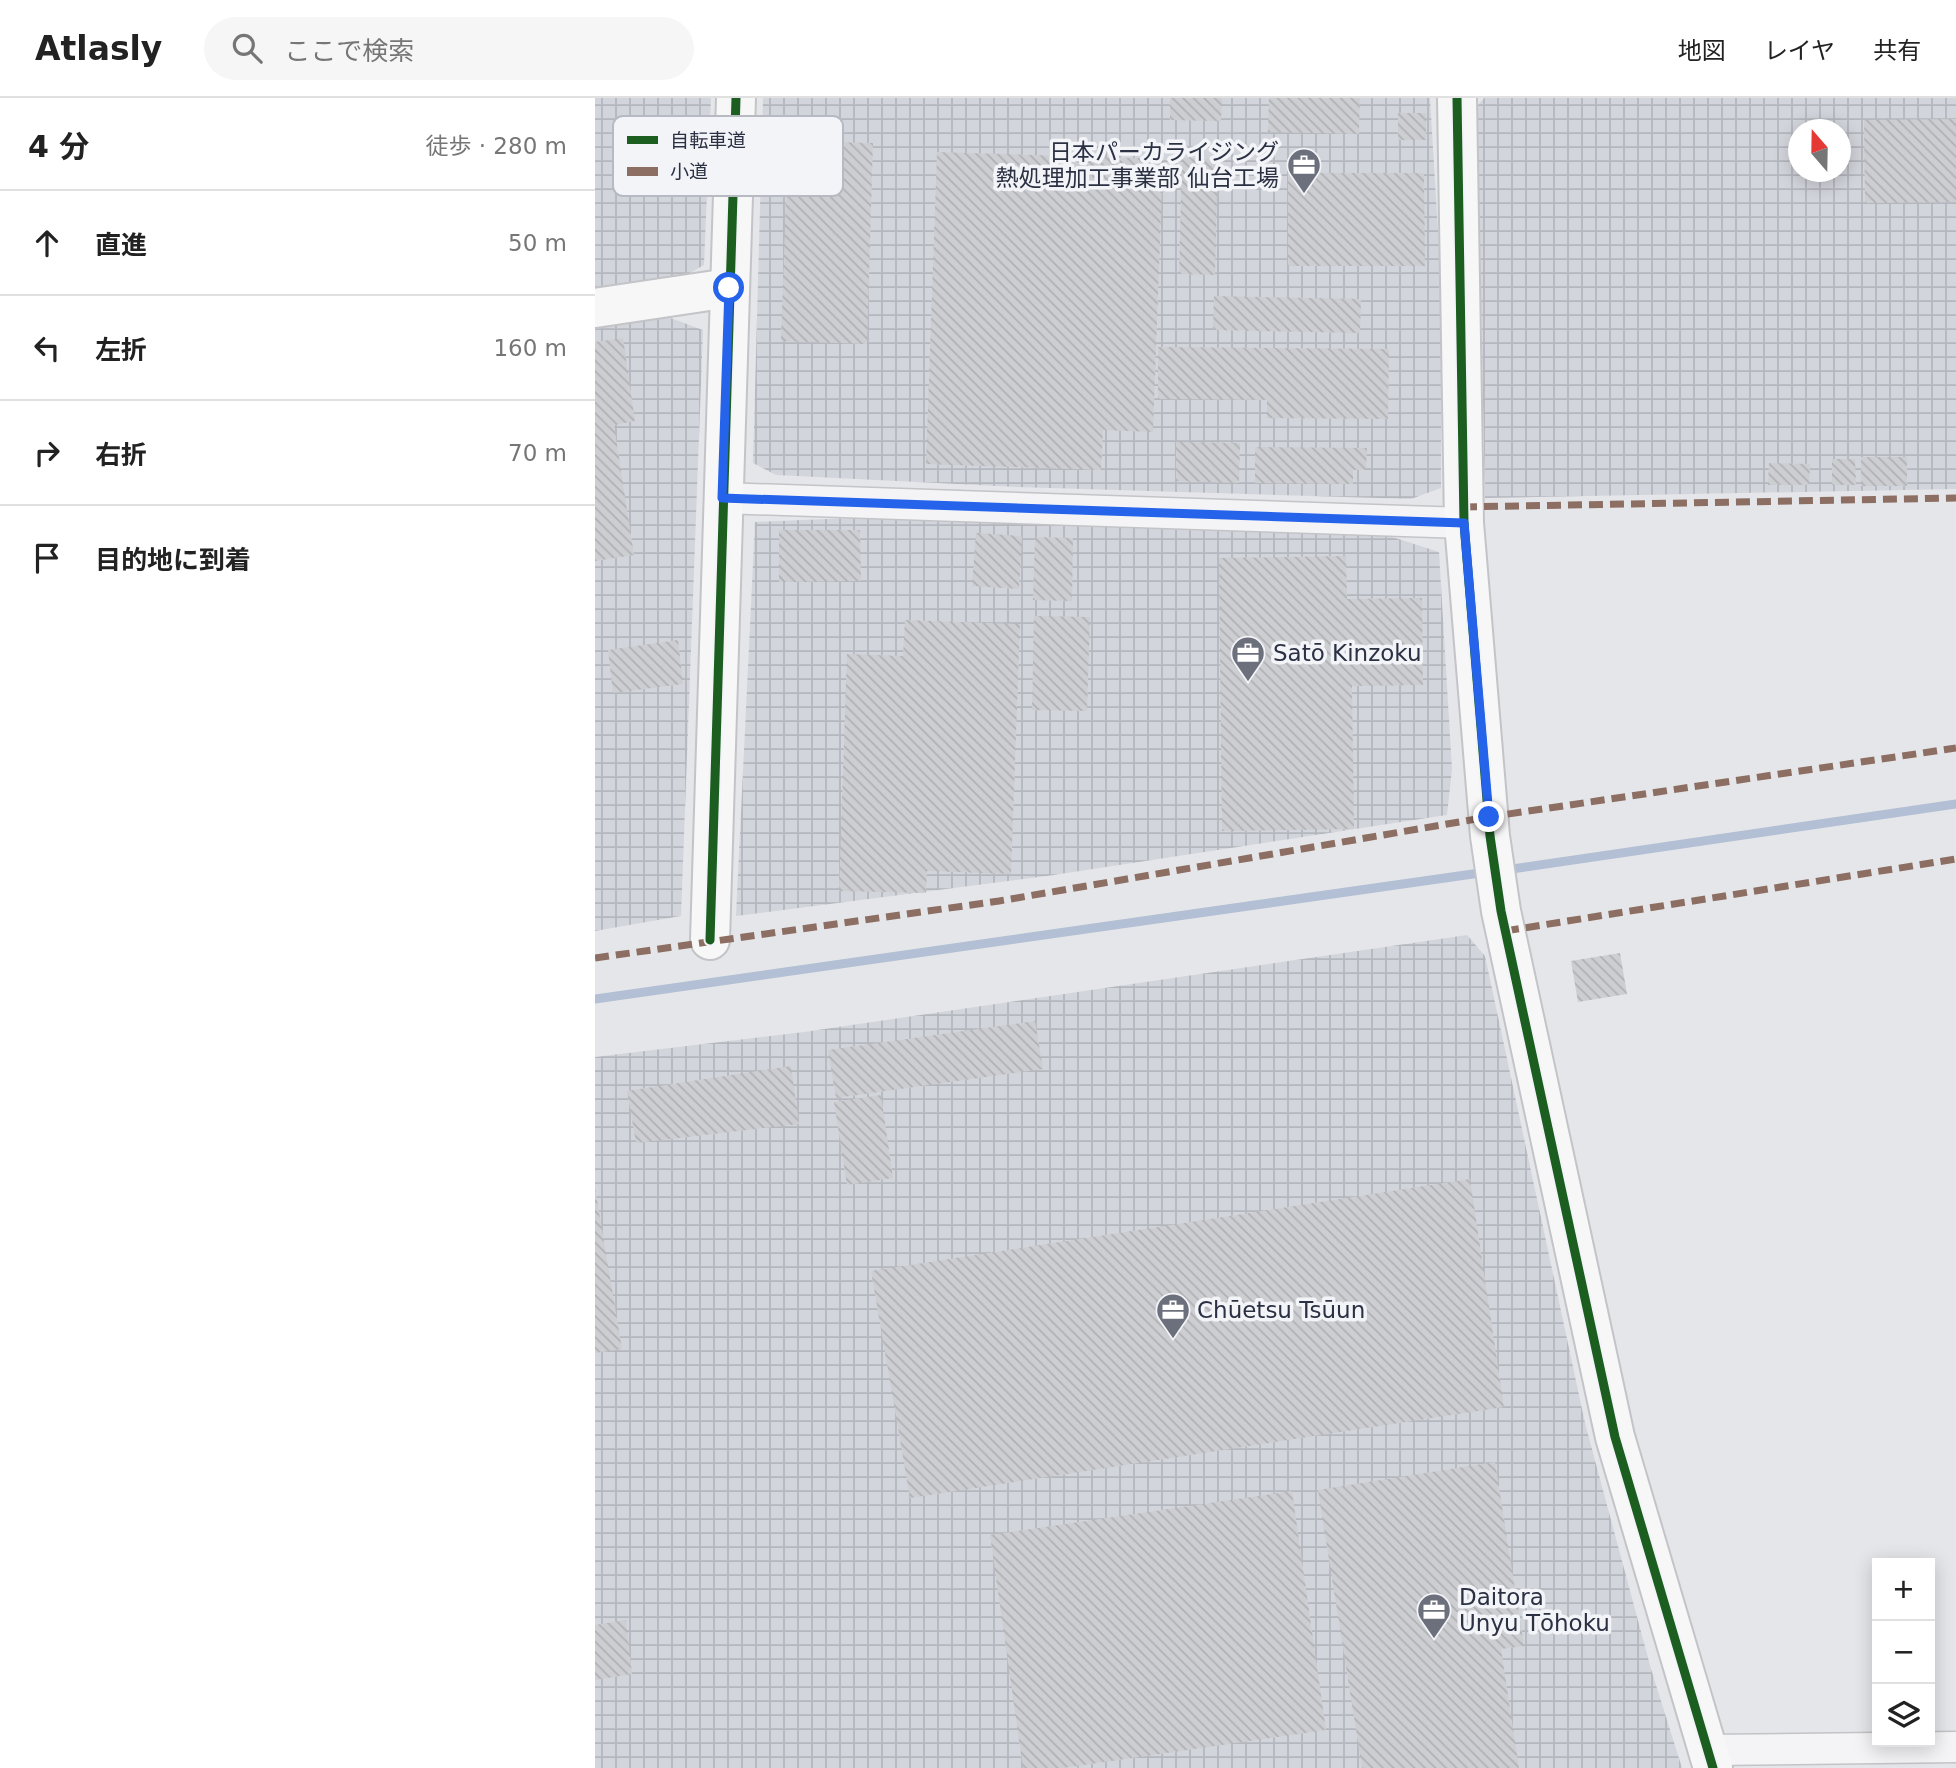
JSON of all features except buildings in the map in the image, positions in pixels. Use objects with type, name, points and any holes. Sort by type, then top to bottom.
[{"type":"street","points":[[735,116],[736,98]]},
{"type":"street","points":[[1457,98],[1464,523],[1490,835],[1501,911],[1615,1437],[1710,1759],[1956,1747]]},
{"type":"street","points":[[710,940],[732,196]]},
{"type":"street","points":[[595,308],[729,288]]},
{"type":"street","points":[[722,498],[1464,523]]},
{"type":"shaded area","points":[[595,98],[711,98],[710,116],[613,116],[613,196],[707,196],[704,265],[681,278],[595,291]]},
{"type":"shaded area","points":[[763,98],[1430,98],[1441,281],[1441,488],[1411,499],[1017,487],[776,475],[753,463],[760,196],[843,196],[843,116],[763,116]]},
{"type":"shaded area","points":[[1484,98],[1956,98],[1956,489],[1485,498],[1477,106]]},
{"type":"shaded area","points":[[657,313],[703,330],[681,916],[595,931],[595,323]]},
{"type":"shaded area","points":[[850,518],[1383,534],[1439,552],[1452,769],[1447,815],[1047,876],[736,916],[755,522]]},
{"type":"shaded area","points":[[1467,935],[1485,956],[1585,1423],[1651,1669],[1682,1768],[595,1768],[595,1057],[804,1032]]},
{"type":"waterway","points":[[1505,870],[1956,804]]},
{"type":"waterway","points":[[595,999],[1487,872]]},
{"type":"marked path","points":[[1463,507],[1956,498]]},
{"type":"marked path","points":[[595,958],[999,901],[1488,817],[1956,748]]},
{"type":"marked path","points":[[1505,931],[1956,859]]},
{"type":"cycle path","points":[[735,116],[736,98]]},
{"type":"cycle path","points":[[1457,98],[1464,523],[1490,836],[1501,911],[1615,1437],[1713,1768]]},
{"type":"cycle path","points":[[710,940],[733,196]]},
{"type":"place","name":"日本パーカライジング 熱処理加工事業部 仙台工場","points":[[1304,195]]},
{"type":"place","name":"Satō Kinzoku","points":[[1248,683]]},
{"type":"place","name":"Chūetsu Tsūun","points":[[1173,1340]]},
{"type":"place","name":"Daitora Unyu Tōhoku","points":[[1434,1640]]},
{"type":"route","points":[[729,288],[722,498],[1464,523],[1489,817]]}]
